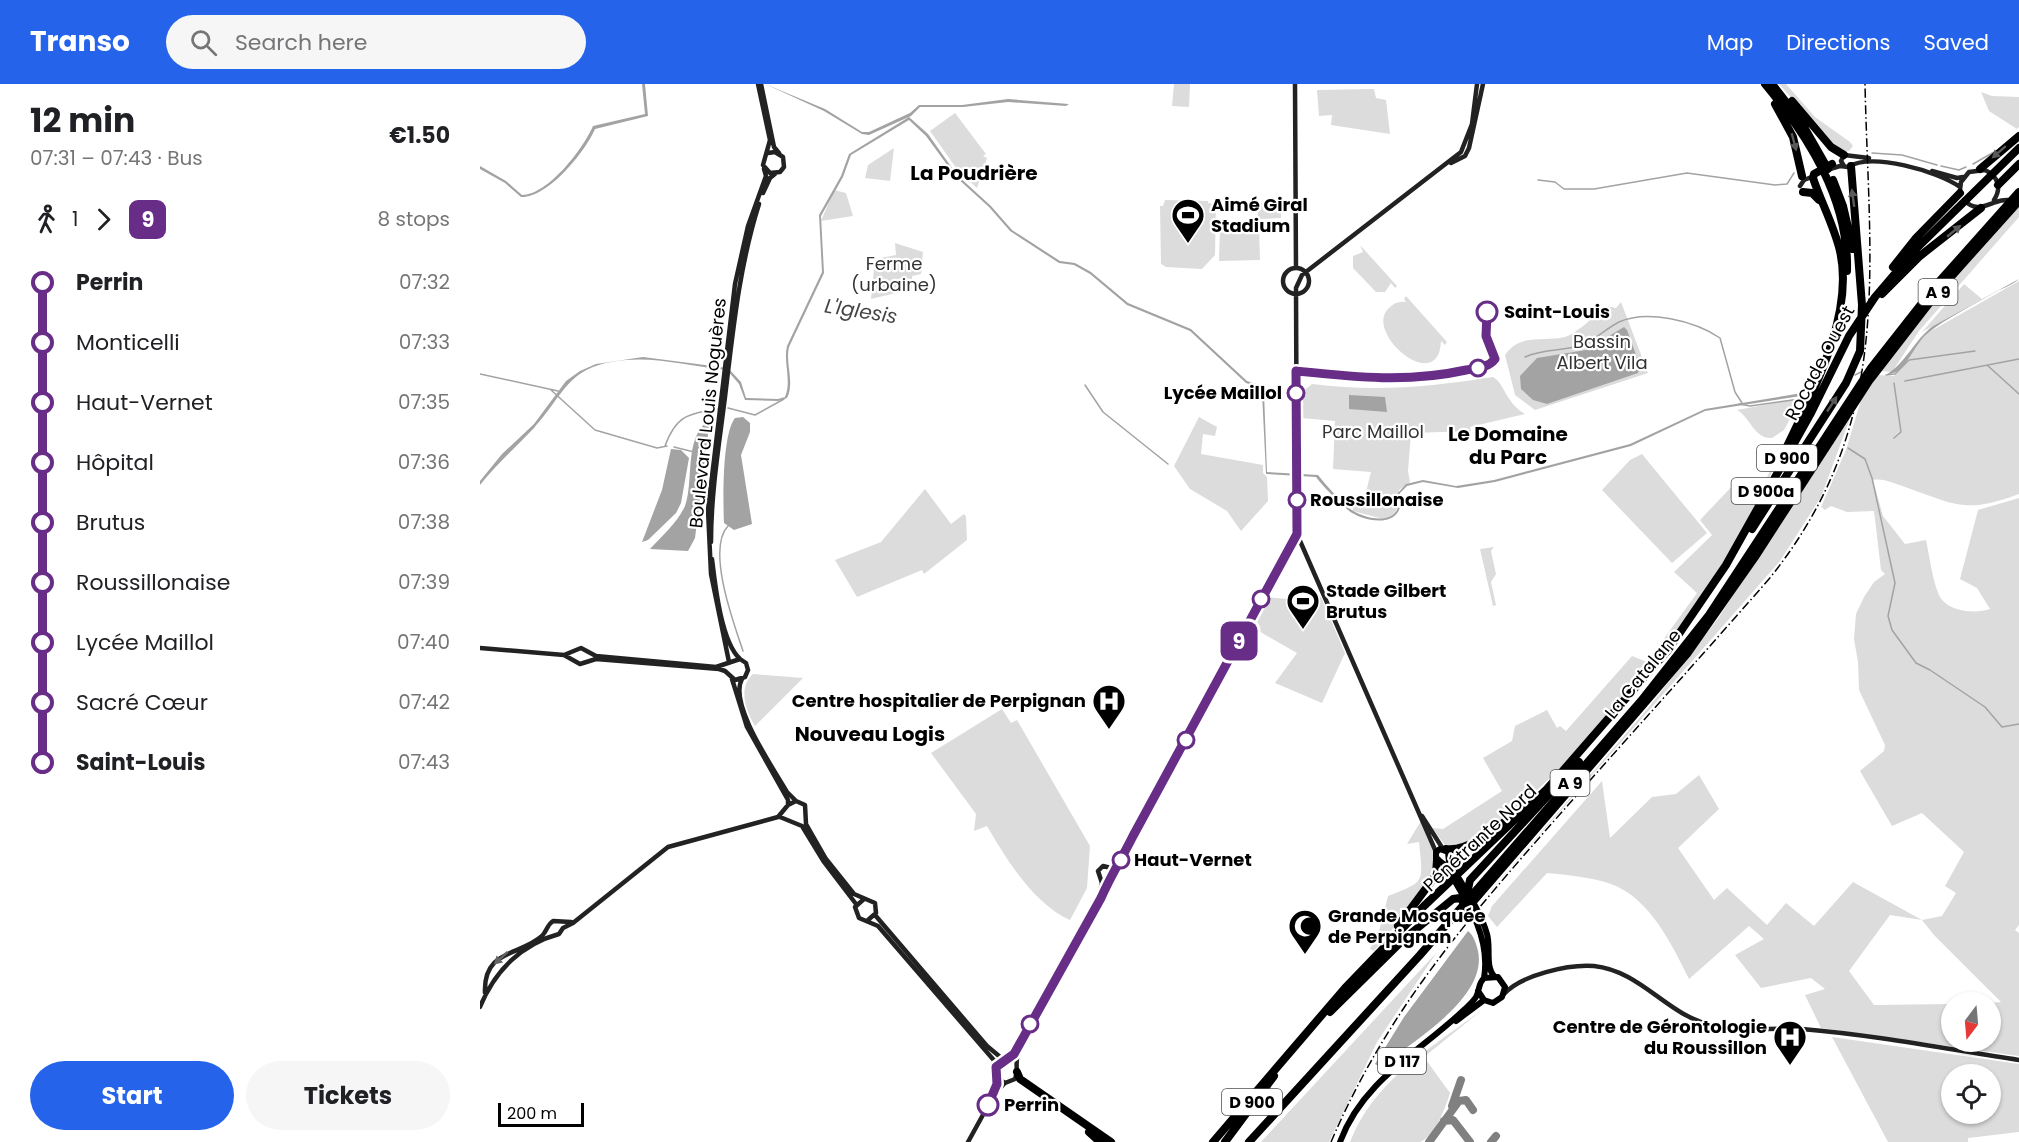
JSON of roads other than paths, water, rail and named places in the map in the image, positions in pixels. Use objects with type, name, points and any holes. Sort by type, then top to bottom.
[{"type":"highway","points":[[1759,84],[1787,123],[1807,177],[1824,209],[1840,250],[1843,283],[1840,312],[1816,384]]},
{"type":"highway","name":"D 900a","points":[[1708,594],[1764,495],[1816,384],[1841,313],[1846,284],[1843,225],[1826,167],[1797,124],[1765,84]]},
{"type":"highway","points":[[1774,84],[1831,147],[1846,156]]},
{"type":"highway","name":"D 900a","points":[[1744,542],[1852,372],[1862,342],[1848,223],[1826,167],[1800,120],[1774,84]]},
{"type":"highway","points":[[1980,169],[2019,136]]},
{"type":"highway","name":"Rocade Ouest","points":[[1998,171],[2019,148]]},
{"type":"highway","name":"Rocade Ouest","points":[[1708,594],[1764,499],[1860,320],[1875,298],[1962,206],[2019,153]]},
{"type":"highway","points":[[1998,188],[2019,164]]},
{"type":"highway","points":[[1850,165],[1860,320]]},
{"type":"highway","points":[[1807,177],[1826,167]]},
{"type":"highway","points":[[1801,189],[1815,195],[1824,209]]},
{"type":"highway","name":"D 900","points":[[1875,298],[1916,238],[1960,190]]},
{"type":"highway","name":"La Catalane","points":[[1255,1142],[1424,958],[1659,688],[1720,609],[1869,381],[2019,192]]},
{"type":"highway","name":"La Catalane","points":[[1249,1142],[1420,955],[1648,693],[1709,615],[1749,557],[1872,368],[1937,284],[2009,207],[2019,201]]},
{"type":"highway","name":"D 900","points":[[1875,298],[1920,256],[1980,208]]},
{"type":"highway","name":"Rocade Ouest","points":[[1744,542],[1860,320]]},
{"type":"highway","name":"Pénétrante Nord","points":[[1218,1142],[1310,1032],[1394,941],[1549,793],[1591,748],[1672,651],[1744,542]]},
{"type":"highway","name":"Pénétrante Nord","points":[[1211,1142],[1345,988],[1424,906],[1572,763],[1668,650],[1708,594]]},
{"type":"highway","points":[[1472,908],[1466,896],[1470,880],[1560,785],[1591,748]]},
{"type":"highway","points":[[1444,849],[1467,844],[1504,822],[1572,763]]},
{"type":"highway","points":[[1345,988],[1393,933],[1436,874],[1437,856]]},
{"type":"highway","points":[[1310,1032],[1404,939],[1453,899],[1466,896]]},
{"type":"highway","points":[[1225,1142],[1286,1061]]},
{"type":"highway","points":[[1016,1069],[1020,1078],[1103,1142]]},
{"type":"highway","points":[[1009,1082],[1020,1083],[1111,1142]]},
{"type":"main road","points":[[759,84],[763,94],[774,147],[785,164],[776,174],[765,169],[763,160],[768,153],[770,140],[763,94]]},
{"type":"main road","points":[[1295,84],[1296,268]]},
{"type":"main road","points":[[1461,159],[1466,149],[1477,84]]},
{"type":"main road","points":[[1438,171],[1465,156],[1469,148],[1483,84]]},
{"type":"main road","points":[[1473,110],[1475,117]]},
{"type":"main road","points":[[1453,873],[1437,856],[1297,534],[1296,293],[1299,281],[1306,273],[1461,152],[1468,134]]},
{"type":"main road","points":[[768,153],[779,153]]},
{"type":"main road","points":[[1846,156],[1850,165]]},
{"type":"main road","points":[[1846,156],[1850,165]]},
{"type":"main road","points":[[1826,167],[1846,156],[1906,163],[1957,178],[1980,169],[1994,176],[1998,188],[1995,200]]},
{"type":"main road","points":[[1801,189],[1807,177],[1836,166],[1866,161],[1902,165],[1942,178],[1960,190],[1968,204],[1980,208],[2003,198],[2019,201]]},
{"type":"main road","name":"Boulevard Louis Noguères","points":[[727,365],[740,260],[766,176],[765,169]]},
{"type":"main road","name":"Boulevard Louis Noguères","points":[[729,663],[713,590],[708,530],[726,372],[743,261],[763,192],[770,178],[776,174]]},
{"type":"main road","points":[[1960,190],[1963,177]]},
{"type":"main road","points":[[1998,188],[2019,201]]},
{"type":"main road","points":[[1296,293],[1287,290],[1283,280],[1287,271],[1296,268],[1306,273]]},
{"type":"main road","points":[[1296,293],[1307,286],[1306,273]]},
{"type":"main road","name":"Boulevard Louis Noguères","points":[[726,372],[712,502],[711,550],[723,620],[732,649],[740,659]]},
{"type":"main road","points":[[968,1142],[995,1093],[997,1078],[995,1070],[998,1065],[1014,1054],[1095,908],[1107,882],[1112,878],[1112,870],[1124,852],[1297,534]]},
{"type":"main road","points":[[480,648],[564,655],[580,664],[588,657],[716,667],[740,659],[748,667],[747,675],[742,679],[732,679]]},
{"type":"main road","points":[[564,655],[581,648],[588,657],[719,669],[727,672],[732,679],[744,722],[788,800],[788,819]]},
{"type":"main road","points":[[574,659],[575,652]]},
{"type":"main road","points":[[727,672],[729,663]]},
{"type":"main road","points":[[742,679],[740,692],[747,720],[787,792],[796,801],[805,805],[807,827],[831,866],[851,891],[874,903],[875,915],[971,1029],[1016,1069]]},
{"type":"main road","points":[[778,817],[796,801]]},
{"type":"main road","points":[[1416,806],[1444,849],[1453,873],[1466,896]]},
{"type":"main road","points":[[480,1007],[489,971],[505,953],[541,937],[553,921],[562,925],[578,919],[668,847],[778,817],[802,826],[824,862],[856,904],[856,914],[859,918],[868,920],[878,927],[998,1065]]},
{"type":"main road","points":[[796,823],[806,818]]},
{"type":"main road","points":[[1437,856],[1444,849]]},
{"type":"main road","points":[[1095,908],[1102,886],[1098,876],[1099,869],[1106,866],[1112,870]]},
{"type":"main road","points":[[1101,880],[1107,882]]},
{"type":"main road","points":[[856,904],[864,899]]},
{"type":"main road","points":[[1472,908],[1487,936],[1490,971],[1504,983],[1513,986]]},
{"type":"main road","points":[[868,920],[875,915]]},
{"type":"main road","points":[[1477,917],[1484,948],[1484,978],[1478,991],[1484,1000],[1496,1002],[1513,986],[1561,969],[1593,966],[1626,975],[1679,1011],[1708,1025],[1735,1029],[1780,1028],[1829,1032],[2019,1060]]},
{"type":"main road","points":[[483,998],[496,976],[522,951],[551,935],[559,934],[562,925]]},
{"type":"main road","points":[[547,928],[551,935]]},
{"type":"main road","points":[[489,971],[496,976]]},
{"type":"main road","points":[[1484,978],[1494,976]]},
{"type":"main road","points":[[1504,983],[1504,994]]},
{"type":"main road","points":[[995,1093],[1009,1082],[1016,1069],[1015,1058],[1051,987]]},
{"type":"main road","name":"D 117","points":[[1341,1142],[1356,1109],[1376,1083],[1442,1029],[1475,998],[1478,991]]},
{"type":"main road","name":"D 117","points":[[1341,1142],[1357,1111],[1375,1087],[1484,1000]]},
{"type":"main road","points":[[997,1078],[1009,1082]]},
{"type":"waterway","points":[[1973,164],[1994,152]]},
{"type":"waterway","points":[[1872,153],[1902,155],[1937,165]]},
{"type":"waterway","points":[[1941,166],[1959,170],[1966,167]]},
{"type":"waterway","points":[[1538,180],[1555,182],[1564,189],[1594,189],[1687,173],[1775,185],[1787,184],[1794,173]]},
{"type":"waterway","points":[[1525,357],[1539,352],[1584,344],[1615,324],[1630,318],[1671,319],[1698,327],[1720,338],[1735,392],[1742,403]]},
{"type":"waterway","points":[[1886,375],[1895,374],[1909,360],[1975,351]]},
{"type":"waterway","points":[[1905,381],[2019,359]]},
{"type":"waterway","points":[[1987,365],[2019,394]]},
{"type":"waterway","points":[[1855,375],[1861,372]]},
{"type":"waterway","points":[[480,374],[558,391]]},
{"type":"waterway","points":[[1894,383],[1901,432],[1894,438]]},
{"type":"waterway","name":"L'Iglesis","points":[[1085,385],[1103,412],[1168,464]]},
{"type":"waterway","points":[[551,390],[595,430],[657,448],[667,446]]},
{"type":"waterway","points":[[728,408],[755,415],[784,399]]},
{"type":"waterway","points":[[1739,404],[1750,406],[1800,399]]},
{"type":"waterway","points":[[665,446],[678,422],[690,415],[717,409]]},
{"type":"waterway","points":[[674,447],[694,452]]},
{"type":"waterway","points":[[1848,448],[1865,459],[1872,478],[1895,583],[1888,616],[1892,630],[1916,663],[1985,707],[2002,727],[2019,724]]},
{"type":"waterway","points":[[728,526],[722,537],[721,569],[728,606],[743,651]]},
{"type":"railway","points":[[1331,1142],[1353,1094],[1378,1050],[1404,1008],[1462,929],[1526,852],[1769,579],[1809,521],[1838,462],[1856,403],[1866,343],[1870,281],[1865,84]]},
{"type":"place","name":"Aimé Giral Stadium","points":[[1188,244]]},
{"type":"place","name":"Saint-Louis","points":[[1487,312]]},
{"type":"place","name":"Lycée Maillol","points":[[1296,393]]},
{"type":"place","name":"Roussillonaise","points":[[1297,500]]},
{"type":"place","name":"Stade Gilbert Brutus","points":[[1303,630]]},
{"type":"place","name":"Centre hospitalier de Perpignan","points":[[1109,730]]},
{"type":"place","name":"Haut-Vernet","points":[[1121,860]]},
{"type":"place","name":"Grande Mosquée de Perpignan","points":[[1305,955]]},
{"type":"place","name":"Centre de Gérontologie du Roussillon","points":[[1790,1066]]},
{"type":"place","name":"Perrin","points":[[988,1105]]},
{"type":"district","name":"La Poudrière","points":[[974,173]]},
{"type":"district","name":"Le Domaine du Parc","points":[[1508,446]]},
{"type":"district","name":"Nouveau Logis","points":[[870,734]]},
{"type":"park label","name":"Ferme (urbaine)","points":[[894,274]]},
{"type":"park label","name":"Bassin Albert Vila","points":[[1602,352]]},
{"type":"park label","name":"Parc Maillol","points":[[1373,432]]}]
